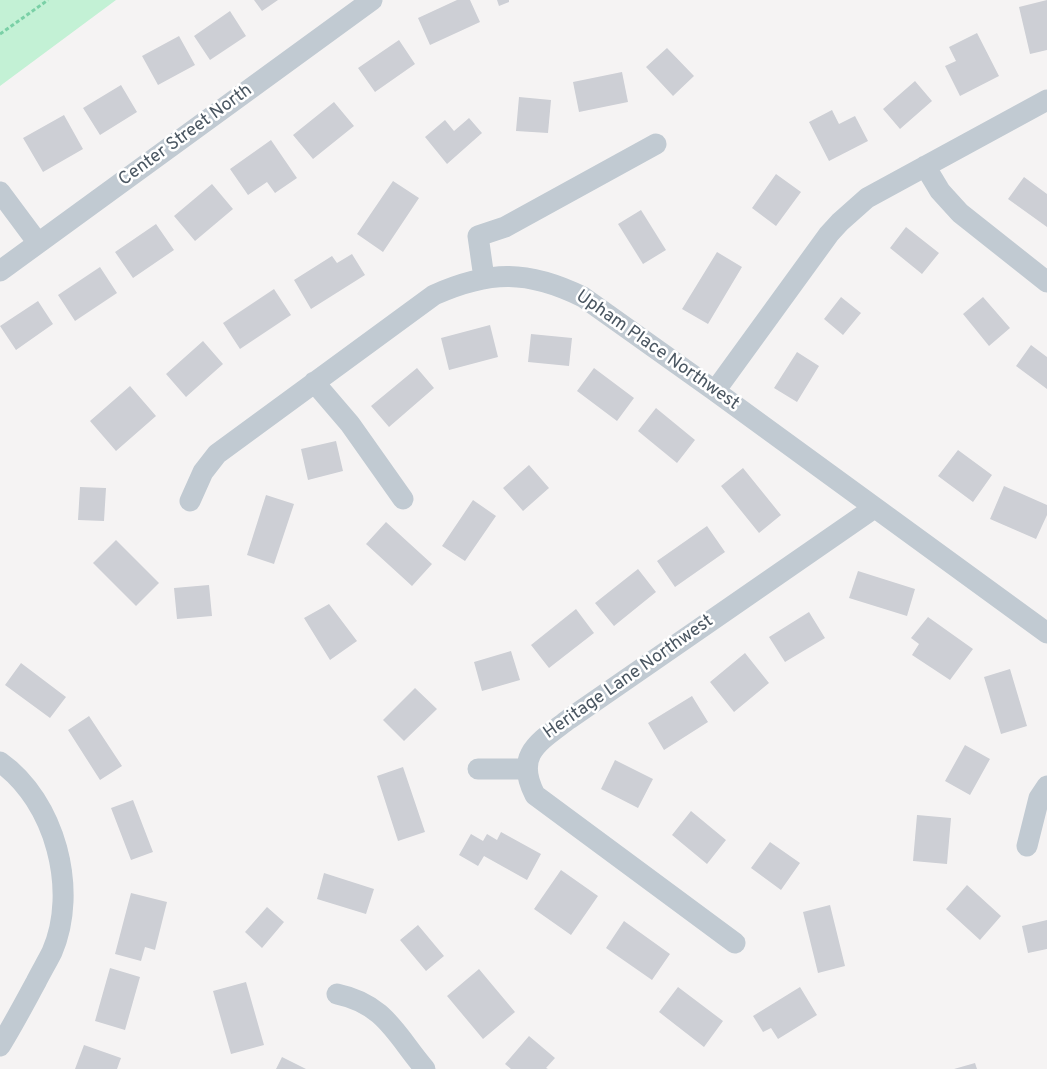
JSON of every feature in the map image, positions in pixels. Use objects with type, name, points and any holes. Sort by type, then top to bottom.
[{"type":"street","name":"Center Street North","points":[[0,272],[372,0]]},
{"type":"street","points":[[715,391],[829,234],[867,198],[1047,100]]},
{"type":"street","points":[[484,278],[478,236],[505,227],[656,144]]},
{"type":"street","points":[[924,166],[940,191],[960,213],[1047,282]]},
{"type":"street","points":[[0,192],[38,243]]},
{"type":"street","name":"Upham Place Northwest","points":[[190,501],[203,472],[217,454],[434,295],[458,284],[484,278],[503,276],[535,278],[561,286],[583,296],[1047,633]]},
{"type":"street","points":[[314,382],[350,424],[403,499]]},
{"type":"street","name":"Heritage Lane Northwest","points":[[527,769],[529,756],[537,744],[569,719],[874,508]]},
{"type":"street","points":[[0,762],[25,786],[40,808],[52,831],[60,860],[63,890],[60,921],[52,951],[0,1046]]},
{"type":"street","points":[[478,769],[527,769],[529,783],[535,795],[735,944]]},
{"type":"street","points":[[1027,846],[1039,798],[1047,786]]},
{"type":"street","points":[[336,994],[368,1005],[386,1018],[425,1069]]},
{"type":"path","points":[[0,34],[48,0]]},
{"type":"green space","points":[[0,0],[116,0],[0,86]]},
{"type":"building","points":[[254,0],[278,0],[262,11]]},
{"type":"building","points":[[457,0],[470,0],[480,22],[430,45],[418,18]]},
{"type":"building","points":[[497,0],[509,0],[509,2],[499,6]]},
{"type":"building","points":[[1047,0],[1047,50],[1030,54],[1019,7]]},
{"type":"building","points":[[230,11],[246,36],[210,60],[194,36]]},
{"type":"building","points":[[977,33],[999,76],[960,96],[945,66],[956,61],[949,47]]},
{"type":"building","points":[[179,36],[195,65],[158,85],[142,56]]},
{"type":"building","points":[[399,40],[415,64],[375,92],[358,68]]},
{"type":"building","points":[[667,48],[694,76],[673,96],[646,67]]},
{"type":"building","points":[[622,72],[628,102],[579,112],[573,82]]},
{"type":"building","points":[[915,81],[932,101],[900,129],[883,109]]},
{"type":"building","points":[[121,85],[137,112],[100,135],[83,108]]},
{"type":"building","points":[[519,97],[551,100],[548,133],[516,131]]},
{"type":"building","points":[[334,102],[354,126],[313,159],[293,135]]},
{"type":"building","points":[[832,110],[839,124],[855,116],[868,141],[829,161],[809,122]]},
{"type":"building","points":[[64,115],[83,149],[43,172],[23,138]]},
{"type":"building","points":[[469,118],[482,133],[447,164],[425,137],[445,120],[454,131]]},
{"type":"building","points":[[271,140],[297,178],[275,193],[267,182],[248,195],[230,169]]},
{"type":"building","points":[[776,174],[801,192],[776,226],[752,208]]},
{"type":"building","points":[[1024,177],[1047,194],[1047,227],[1008,199]]},
{"type":"building","points":[[393,181],[419,198],[383,252],[357,234]]},
{"type":"building","points":[[212,184],[233,209],[195,241],[174,216]]},
{"type":"building","points":[[641,210],[666,250],[643,264],[618,224]]},
{"type":"building","points":[[156,224],[174,250],[133,278],[115,252]]},
{"type":"building","points":[[906,227],[939,253],[922,274],[890,248]]},
{"type":"building","points":[[717,252],[742,267],[708,324],[682,309]]},
{"type":"building","points":[[352,254],[365,275],[311,309],[294,280],[332,256],[337,263]]},
{"type":"building","points":[[100,267],[117,293],[75,321],[58,295]]},
{"type":"building","points":[[274,289],[291,315],[240,349],[223,323]]},
{"type":"building","points":[[841,297],[861,313],[843,335],[824,319]]},
{"type":"building","points":[[983,297],[1010,328],[989,346],[963,314]]},
{"type":"building","points":[[38,301],[53,324],[16,350],[0,326]]},
{"type":"building","points":[[490,325],[498,357],[449,370],[441,338]]},
{"type":"building","points":[[531,334],[572,338],[569,366],[528,362]]},
{"type":"building","points":[[203,341],[223,364],[186,397],[166,374]]},
{"type":"building","points":[[1031,345],[1047,357],[1047,389],[1016,366]]},
{"type":"building","points":[[797,352],[819,366],[797,402],[774,388]]},
{"type":"building","points":[[417,368],[434,388],[389,427],[371,406]]},
{"type":"building","points":[[594,368],[634,398],[617,421],[577,391]]},
{"type":"building","points":[[130,386],[156,416],[116,451],[90,421]]},
{"type":"building","points":[[656,408],[695,440],[677,463],[638,431]]},
{"type":"building","points":[[336,441],[343,471],[308,480],[301,449]]},
{"type":"building","points":[[958,450],[992,475],[973,502],[938,476]]},
{"type":"building","points":[[529,465],[549,488],[523,511],[503,488]]},
{"type":"building","points":[[743,468],[781,515],[759,533],[721,486]]},
{"type":"building","points":[[1004,486],[1047,505],[1047,515],[1036,539],[990,519]]},
{"type":"building","points":[[80,487],[106,488],[104,521],[78,520]]},
{"type":"building","points":[[266,495],[294,504],[274,564],[247,555]]},
{"type":"building","points":[[473,500],[496,516],[465,561],[442,546]]},
{"type":"building","points":[[386,522],[432,564],[412,586],[366,544]]},
{"type":"building","points":[[707,526],[725,552],[675,587],[657,561]]},
{"type":"building","points":[[116,540],[159,583],[136,606],[93,563]]},
{"type":"building","points":[[638,569],[656,592],[614,626],[595,603]]},
{"type":"building","points":[[858,571],[915,589],[907,616],[849,598]]},
{"type":"building","points":[[209,585],[212,616],[177,619],[174,588]]},
{"type":"building","points":[[329,604],[357,641],[330,660],[304,618]]},
{"type":"building","points":[[576,609],[594,633],[549,668],[531,645]]},
{"type":"building","points":[[809,612],[825,638],[785,662],[769,637]]},
{"type":"building","points":[[928,617],[973,649],[950,680],[912,655],[919,644],[911,638]]},
{"type":"building","points":[[511,651],[520,680],[482,691],[474,662]]},
{"type":"building","points":[[745,653],[769,683],[734,712],[710,682]]},
{"type":"building","points":[[21,663],[66,697],[50,718],[5,685]]},
{"type":"building","points":[[1010,669],[1027,726],[1001,734],[984,677]]},
{"type":"building","points":[[415,688],[437,709],[404,741],[383,720]]},
{"type":"building","points":[[692,696],[708,722],[664,750],[648,723]]},
{"type":"building","points":[[89,716],[122,766],[100,780],[68,730]]},
{"type":"building","points":[[965,745],[990,759],[970,795],[945,781]]},
{"type":"building","points":[[615,760],[653,779],[638,808],[601,789]]},
{"type":"building","points":[[403,767],[425,832],[398,841],[377,776]]},
{"type":"building","points":[[133,800],[153,852],[131,860],[111,808]]},
{"type":"building","points":[[691,811],[726,840],[707,864],[672,835]]},
{"type":"building","points":[[917,815],[951,818],[947,864],[913,861]]},
{"type":"building","points":[[501,832],[541,854],[527,880],[484,856],[478,866],[459,855],[471,834],[483,841],[487,834],[497,840]]},
{"type":"building","points":[[770,842],[800,863],[781,890],[751,868]]},
{"type":"building","points":[[561,870],[598,896],[571,935],[534,909]]},
{"type":"building","points":[[324,873],[374,889],[366,914],[317,899]]},
{"type":"building","points":[[967,885],[1001,916],[980,940],[946,909]]},
{"type":"building","points":[[131,893],[167,902],[155,950],[145,947],[141,961],[115,954]]},
{"type":"building","points":[[830,905],[845,966],[818,973],[803,912]]},
{"type":"building","points":[[267,907],[284,922],[262,948],[245,932]]},
{"type":"building","points":[[1047,920],[1047,949],[1028,953],[1022,926]]},
{"type":"building","points":[[624,921],[670,954],[652,980],[606,948]]},
{"type":"building","points":[[418,925],[444,956],[426,971],[400,940]]},
{"type":"building","points":[[110,968],[140,977],[125,1030],[95,1021]]},
{"type":"building","points":[[479,969],[515,1012],[483,1039],[447,996]]},
{"type":"building","points":[[246,982],[264,1045],[231,1054],[213,991]]},
{"type":"building","points":[[678,987],[723,1021],[704,1047],[659,1012]]},
{"type":"building","points":[[800,987],[817,1015],[778,1039],[771,1028],[763,1032],[753,1016]]},
{"type":"building","points":[[529,1036],[555,1058],[546,1068],[548,1069],[511,1069],[505,1064]]},
{"type":"building","points":[[84,1045],[121,1058],[117,1069],[75,1069]]},
{"type":"building","points":[[282,1057],[306,1069],[276,1069]]},
{"type":"building","points":[[975,1063],[977,1069],[954,1069]]}]
